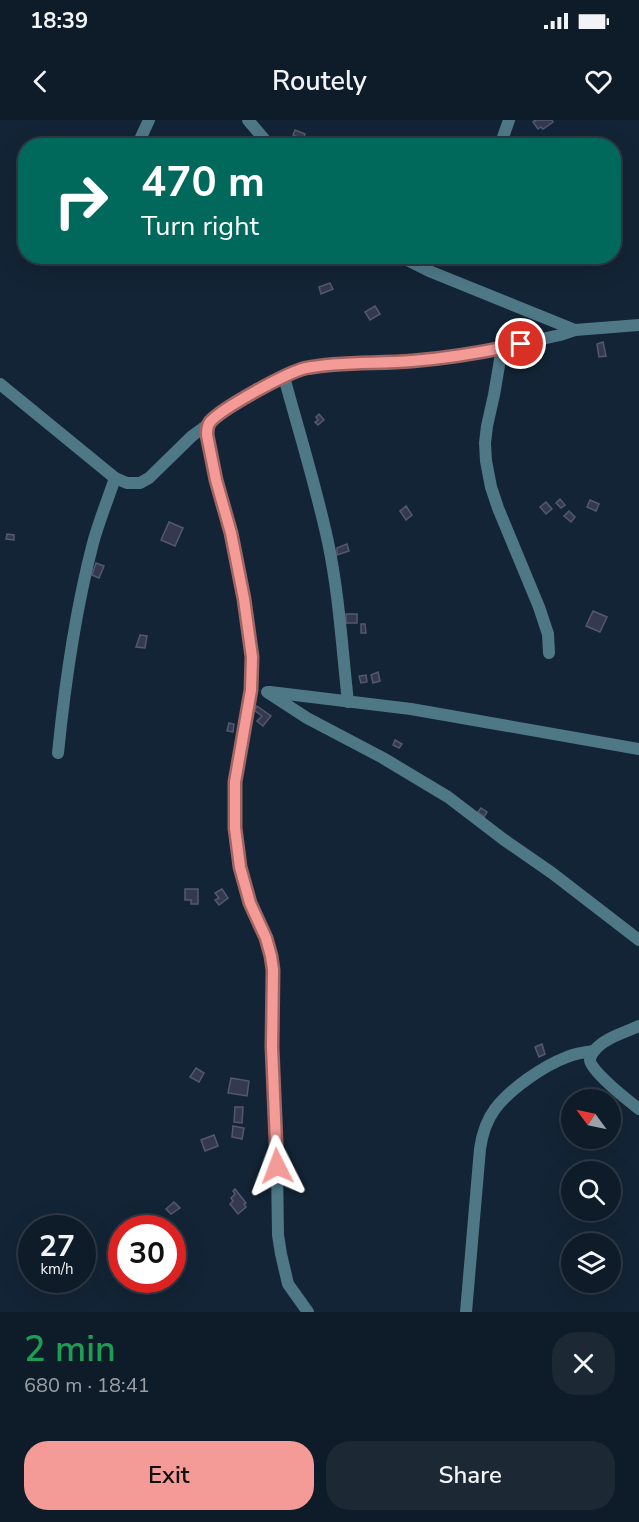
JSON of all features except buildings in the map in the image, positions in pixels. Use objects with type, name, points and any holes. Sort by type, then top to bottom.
[{"type":"street","points":[[141,138],[149,120]]},
{"type":"street","points":[[248,120],[263,138]]},
{"type":"street","points":[[503,138],[509,120]]},
{"type":"street","points":[[415,264],[575,330]]},
{"type":"street","points":[[0,384],[115,478],[127,483],[140,483],[149,478],[192,435],[219,414],[245,397],[299,370],[336,364],[412,361],[480,353],[575,330],[639,325]]},
{"type":"street","points":[[502,348],[488,426],[486,461],[491,488],[498,508],[548,634],[549,653]]},
{"type":"street","points":[[284,377],[328,543],[335,582],[348,702]]},
{"type":"street","points":[[210,423],[207,435],[216,480],[231,533],[252,657],[251,690],[235,782],[235,828],[240,867],[250,903],[266,938],[273,970],[272,1047],[279,1245],[288,1284],[308,1312]]},
{"type":"street","points":[[58,753],[78,610],[93,544],[115,478]]},
{"type":"street","points":[[251,690],[446,715],[639,749]]},
{"type":"street","points":[[267,692],[307,718],[393,764],[448,797],[639,940]]},
{"type":"street","points":[[639,1026],[608,1040],[594,1051],[590,1058],[592,1067],[639,1109]]},
{"type":"street","points":[[466,1312],[480,1149],[489,1120],[495,1109],[511,1092],[537,1072],[565,1057],[580,1052],[594,1051]]},
{"type":"route","points":[[277,1166],[272,1047],[273,970],[266,938],[250,903],[240,867],[235,828],[235,782],[251,690],[252,657],[244,599],[231,533],[216,480],[207,428],[219,414],[245,397],[309,367],[412,361],[480,353],[521,344]]}]
